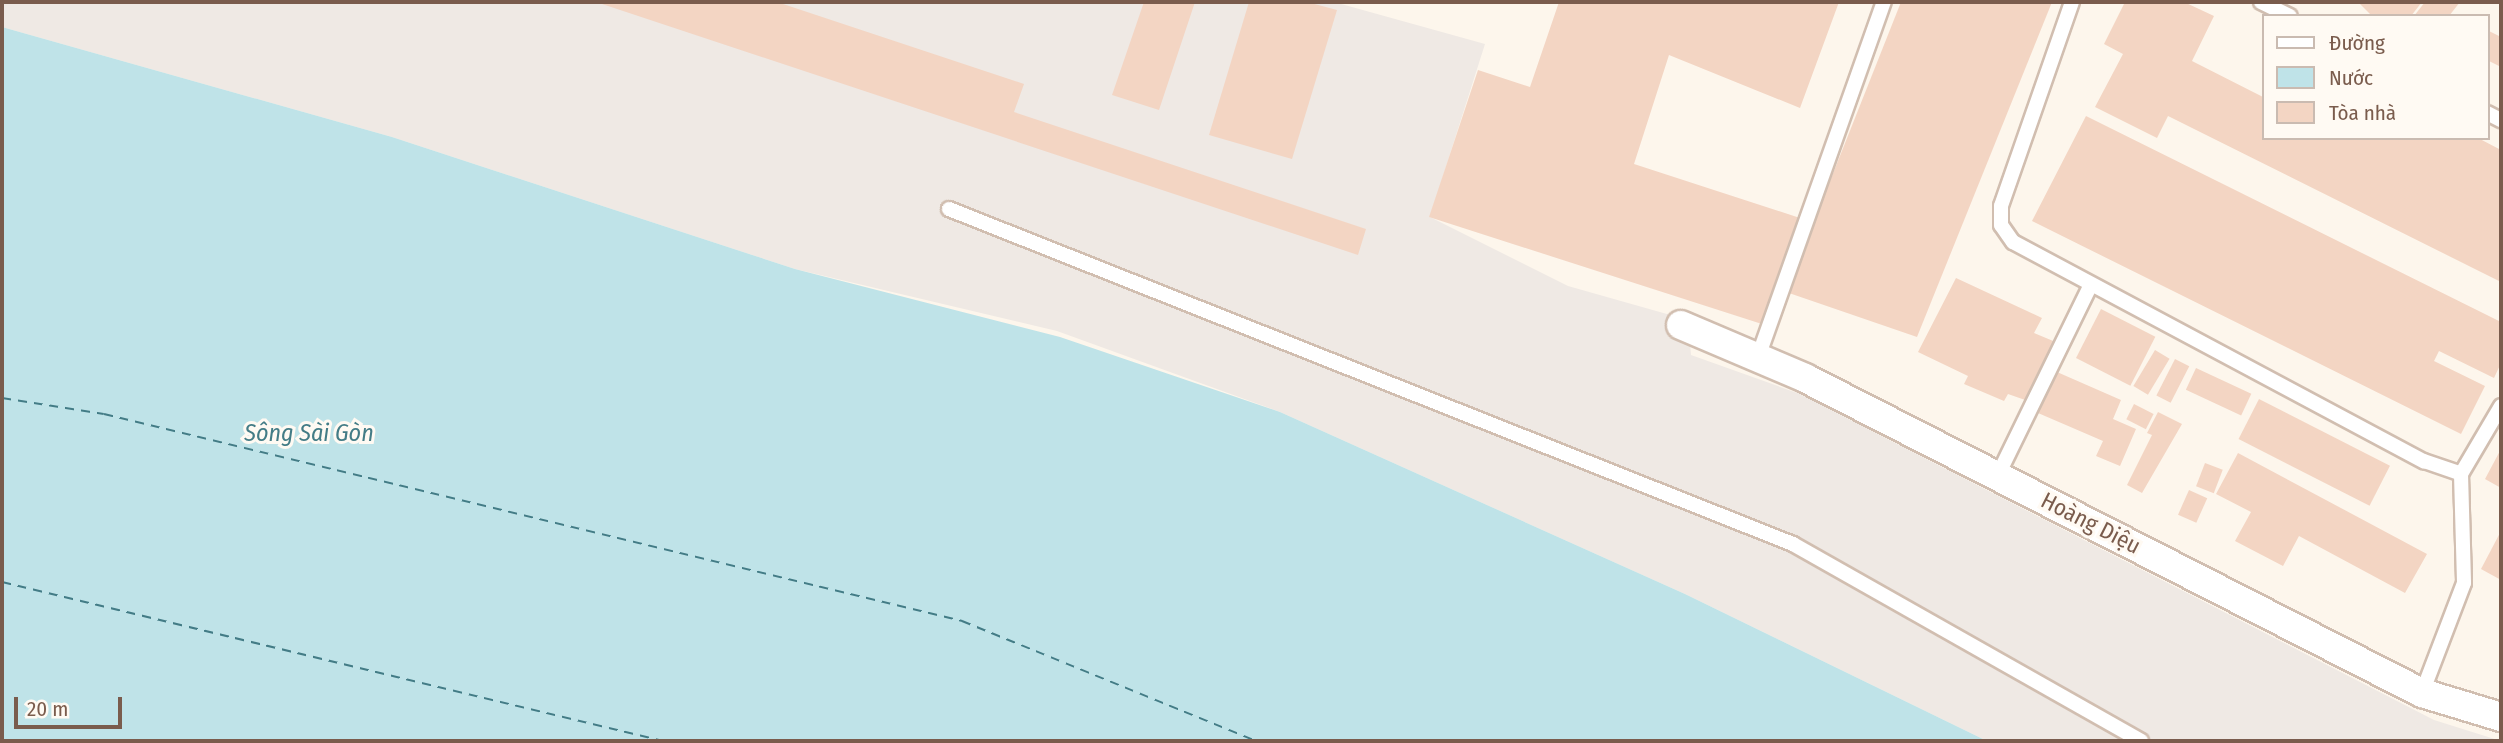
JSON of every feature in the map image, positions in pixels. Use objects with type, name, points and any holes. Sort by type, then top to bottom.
[{"type":"street","name":"Hoàng Diệu","points":[[1681,325],[1805,378],[2422,693],[2501,717]]},
{"type":"lane","points":[[1758,360],[1884,2]]},
{"type":"lane","points":[[2072,2],[2001,206],[2001,225],[2013,242],[2424,461],[2461,474]]},
{"type":"lane","points":[[2261,2],[2286,14]]},
{"type":"lane","points":[[949,209],[1793,544],[2141,741]]},
{"type":"lane","points":[[1998,475],[2091,284]]},
{"type":"lane","points":[[2422,693],[2464,583],[2461,474],[2501,406]]},
{"type":"shaded area","points":[[2,2],[1334,2],[1485,44],[1430,217],[1568,286],[1688,320],[1691,355],[1800,394],[2434,720],[2501,741],[1987,741],[1685,594],[1280,412],[1057,331],[795,269],[392,137],[2,27]]},
{"type":"water","name":"Sông Sài Gòn","points":[[2,27],[392,137],[795,269],[1060,337],[1280,412],[1685,594],[1987,741],[2,741]]},
{"type":"building","points":[[596,2],[777,2],[1024,84],[1014,112],[1366,229],[1358,255]]},
{"type":"building","points":[[1144,2],[1195,2],[1159,110],[1112,95]]},
{"type":"building","points":[[1249,2],[1307,2],[1337,10],[1292,159],[1209,135]]},
{"type":"building","points":[[1559,2],[1839,2],[1800,108],[1669,55],[1634,164],[1800,218],[1765,325],[1429,217],[1478,70],[1530,87]]},
{"type":"building","points":[[1901,2],[2052,2],[1917,337],[1786,292]]},
{"type":"building","points":[[2125,2],[2184,2],[2214,16],[2192,61],[2262,96],[2262,140],[2482,140],[2501,150],[2501,282],[2168,116],[2157,138],[2095,107],[2123,54],[2104,44]]},
{"type":"building","points":[[2358,2],[2422,2],[2413,14],[2370,14]]},
{"type":"building","points":[[2425,2],[2460,2],[2451,14],[2416,14]]},
{"type":"building","points":[[2489,31],[2501,37],[2501,67],[2489,61]]},
{"type":"building","points":[[2086,116],[2501,322],[2501,363],[2494,378],[2439,351],[2434,361],[2485,386],[2461,434],[2032,221]]},
{"type":"building","points":[[1956,278],[2042,318],[2034,333],[2058,343],[2028,401],[2008,394],[2004,401],[1964,384],[1968,376],[1918,352]]},
{"type":"building","points":[[2101,309],[2155,337],[2130,386],[2076,358]]},
{"type":"building","points":[[2155,350],[2170,359],[2148,395],[2133,386]]},
{"type":"building","points":[[2175,359],[2189,366],[2171,403],[2156,396]]},
{"type":"building","points":[[2196,368],[2251,394],[2241,416],[2186,390]]},
{"type":"building","points":[[2057,372],[2121,400],[2113,419],[2136,429],[2120,466],[2096,456],[2103,441],[2038,413]]},
{"type":"building","points":[[2259,399],[2390,466],[2370,506],[2239,439]]},
{"type":"building","points":[[2134,404],[2154,414],[2146,429],[2126,419]]},
{"type":"building","points":[[2158,412],[2182,424],[2142,493],[2127,485],[2152,435],[2147,433]]},
{"type":"building","points":[[2501,449],[2501,488],[2485,479]]},
{"type":"building","points":[[2238,453],[2427,554],[2405,593],[2299,536],[2283,566],[2235,541],[2251,512],[2216,494]]},
{"type":"building","points":[[2205,463],[2223,470],[2214,493],[2196,486]]},
{"type":"building","points":[[2189,490],[2207,498],[2196,523],[2178,515]]},
{"type":"building","points":[[2501,531],[2501,580],[2481,569]]},
{"type":"ferry route","points":[[2,398],[104,414],[962,621],[1256,741]]},
{"type":"ferry route","points":[[2,582],[663,741]]}]
